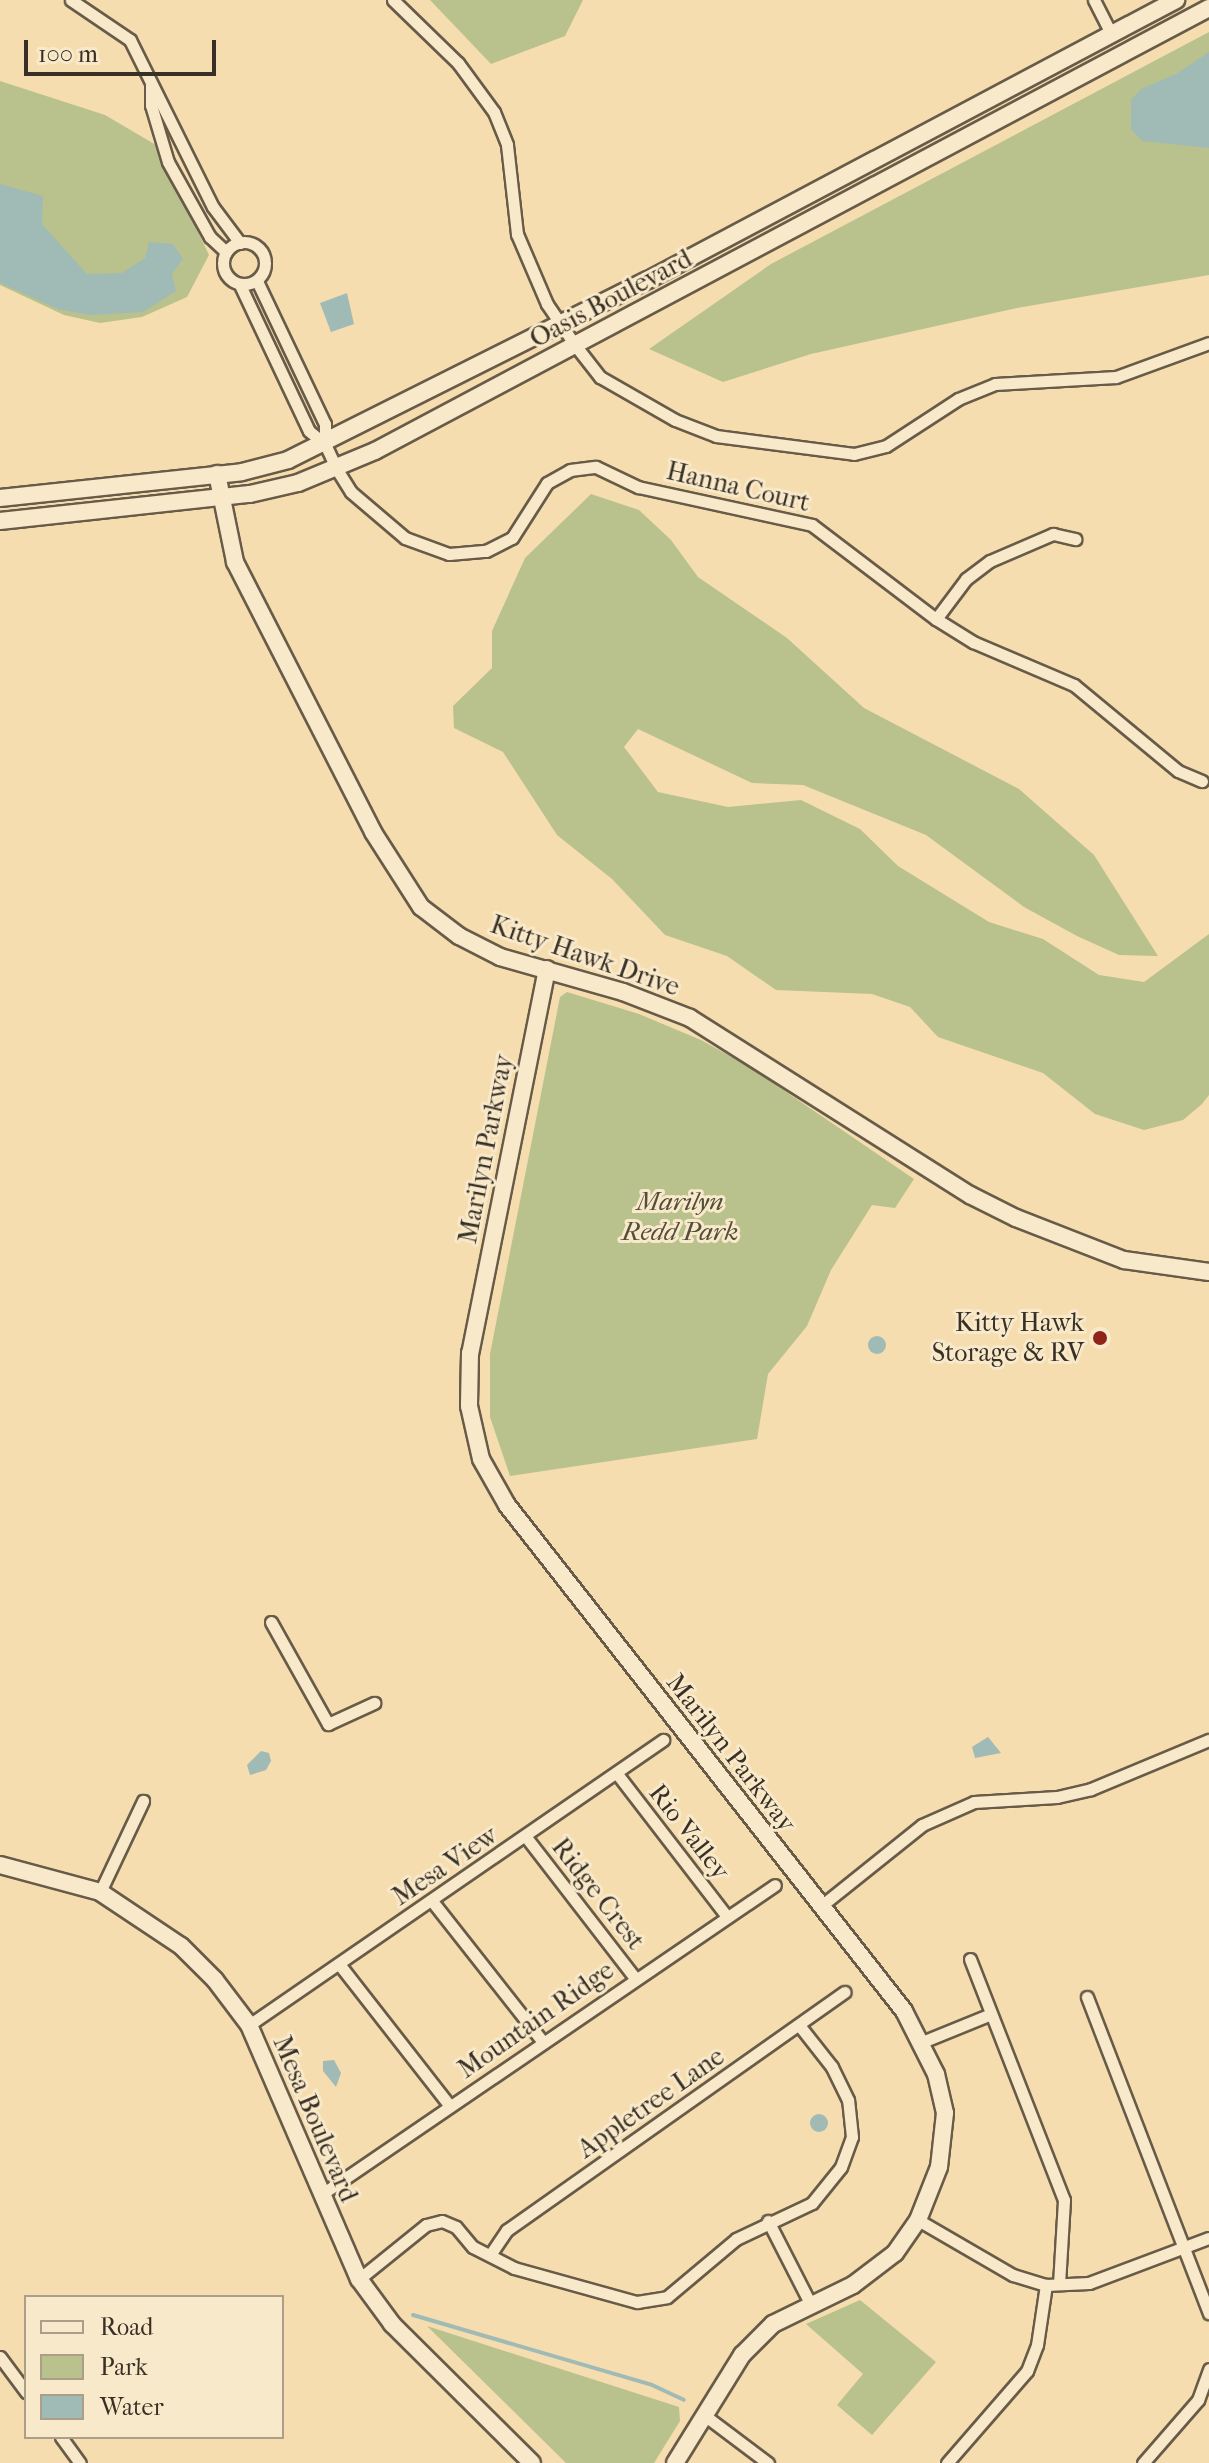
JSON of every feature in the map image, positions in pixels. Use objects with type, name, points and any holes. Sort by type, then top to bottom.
[{"type":"street","points":[[71,0],[130,40],[213,207],[240,243]]},
{"type":"street","points":[[393,0],[458,63],[494,112],[507,145],[517,234],[560,324],[575,345],[600,377],[716,436],[854,454],[886,446],[958,399],[995,384],[1116,377],[1209,343]]},
{"type":"street","points":[[1094,0],[1111,34]]},
{"type":"street","name":"Oasis Boulevard","points":[[0,498],[217,474],[288,460],[560,324],[1176,0]]},
{"type":"street","name":"Oasis Boulevard","points":[[0,521],[220,497],[298,483],[336,468],[575,345],[1209,8]]},
{"type":"street","points":[[151,84],[151,105],[168,162],[210,237],[226,252]]},
{"type":"street","points":[[226,252],[240,243],[251,243],[262,252],[266,266],[257,281],[240,285]]},
{"type":"street","points":[[226,252],[224,272],[240,285],[309,431],[325,444]]},
{"type":"street","points":[[257,281],[325,424],[325,444]]},
{"type":"street","name":"Hanna Court","points":[[325,444],[351,492],[405,538],[449,554],[486,551],[512,538],[547,483],[570,470],[596,467],[638,487],[812,525],[936,619],[973,642],[1074,685],[1178,771],[1202,781]]},
{"type":"street","name":"Kitty Hawk Drive","points":[[217,474],[235,562],[373,832],[421,907],[459,936],[500,957],[547,969],[690,1018],[970,1195],[1028,1224],[1124,1260],[1209,1272]]},
{"type":"street","points":[[936,619],[966,579],[990,561],[1053,534],[1075,539]]},
{"type":"street","name":"Marilyn Parkway","points":[[547,969],[470,1353],[469,1406],[481,1459],[507,1505],[904,2011],[922,2042],[945,2113],[939,2167],[918,2220],[895,2253],[853,2285],[810,2303],[773,2324],[742,2355],[675,2463]]},
{"type":"street","points":[[271,1622],[328,1724],[374,1703]]},
{"type":"street","name":"Mesa View","points":[[249,2025],[618,1775],[663,1740]]},
{"type":"street","points":[[821,1906],[922,1825],[974,1802],[1057,1797],[1091,1789],[1209,1740]]},
{"type":"street","name":"Rio Valley","points":[[618,1775],[726,1915]]},
{"type":"street","points":[[100,1892],[143,1801]]},
{"type":"street","name":"Ridge Crest","points":[[526,1837],[635,1978]]},
{"type":"street","name":"Mesa Boulevard","points":[[0,1865],[100,1892],[181,1946],[249,2025],[359,2279],[392,2324],[532,2463]]},
{"type":"street","name":"Mountain Ridge","points":[[322,2194],[726,1915],[775,1885]]},
{"type":"street","points":[[432,1901],[542,2041]]},
{"type":"street","points":[[947,2463],[1027,2371],[1053,2285],[1064,2200],[970,1959]]},
{"type":"street","points":[[339,1964],[450,2106]]},
{"type":"street","name":"Appletree Lane","points":[[490,2255],[507,2230],[844,1992]]},
{"type":"street","points":[[1087,1997],[1209,2313]]},
{"type":"street","points":[[922,2042],[991,2014]]},
{"type":"street","points":[[359,2279],[426,2225],[442,2221],[514,2268],[652,2303],[681,2287],[736,2239],[768,2221],[812,2203],[829,2187],[852,2137],[848,2100],[832,2067],[799,2025]]},
{"type":"street","points":[[918,2220],[1013,2275],[1053,2285],[1089,2283],[1209,2238]]},
{"type":"street","points":[[768,2221],[810,2303]]},
{"type":"street","points":[[0,2357],[24,2389]]},
{"type":"street","points":[[1143,2463],[1198,2400],[1209,2369]]},
{"type":"street","points":[[704,2415],[768,2463]]},
{"type":"street","points":[[62,2439],[80,2463]]},
{"type":"green space","points":[[430,0],[583,0],[565,36],[491,64]]},
{"type":"green space","points":[[1209,32],[1209,275],[1017,308],[811,354],[723,382],[649,349],[771,264]]},
{"type":"green space","points":[[0,81],[105,115],[156,145],[209,255],[187,297],[142,317],[100,323],[64,315],[0,285]]},
{"type":"green space","points":[[591,494],[639,510],[671,540],[698,577],[787,638],[864,708],[1019,789],[1094,855],[1158,956],[1119,955],[1077,936],[1024,907],[926,835],[803,785],[752,783],[638,729],[624,747],[658,792],[728,807],[801,800],[860,829],[898,866],[989,922],[1043,939],[1099,975],[1144,982],[1209,934],[1209,1095],[1202,1104],[1183,1120],[1144,1130],[1095,1114],[1043,1073],[938,1037],[910,1007],[872,994],[776,990],[727,956],[665,935],[612,879],[557,835],[503,752],[454,728],[453,706],[492,668],[492,631],[525,558]]},
{"type":"green space","name":"Marilyn Redd Park","points":[[567,992],[639,1014],[701,1040],[748,1066],[914,1179],[895,1208],[872,1205],[831,1270],[807,1326],[768,1374],[757,1439],[510,1476],[490,1417],[490,1354],[560,997]]},
{"type":"green space","points":[[860,2300],[936,2362],[872,2435],[837,2405],[863,2374],[806,2324]]},
{"type":"green space","points":[[427,2326],[679,2407],[680,2421],[654,2463],[566,2463]]},
{"type":"water","points":[[1209,52],[1209,148],[1142,141],[1131,129],[1131,100],[1141,89],[1178,73]]},
{"type":"water","points":[[0,184],[43,196],[42,224],[87,274],[122,273],[145,258],[149,242],[173,244],[183,259],[172,274],[176,291],[143,312],[90,315],[58,309],[0,283]]},
{"type":"water","points":[[347,293],[354,324],[331,332],[320,303]]},
{"type":"water","points":[[877,1336],[886,1345],[877,1354],[868,1345]]},
{"type":"water","points":[[988,1737],[1001,1753],[975,1758],[972,1747]]},
{"type":"water","points":[[261,1751],[269,1753],[271,1761],[266,1770],[250,1775],[247,1765]]},
{"type":"water","points":[[334,2060],[341,2073],[336,2087],[323,2071],[323,2061]]},
{"type":"water","points":[[815,2114],[823,2114],[828,2123],[826,2130],[815,2132],[810,2127],[810,2119]]},
{"type":"waterway","points":[[413,2315],[652,2385],[684,2400]]},
{"type":"place","name":"Kitty Hawk Storage & RV","points":[[1100,1338]]}]
